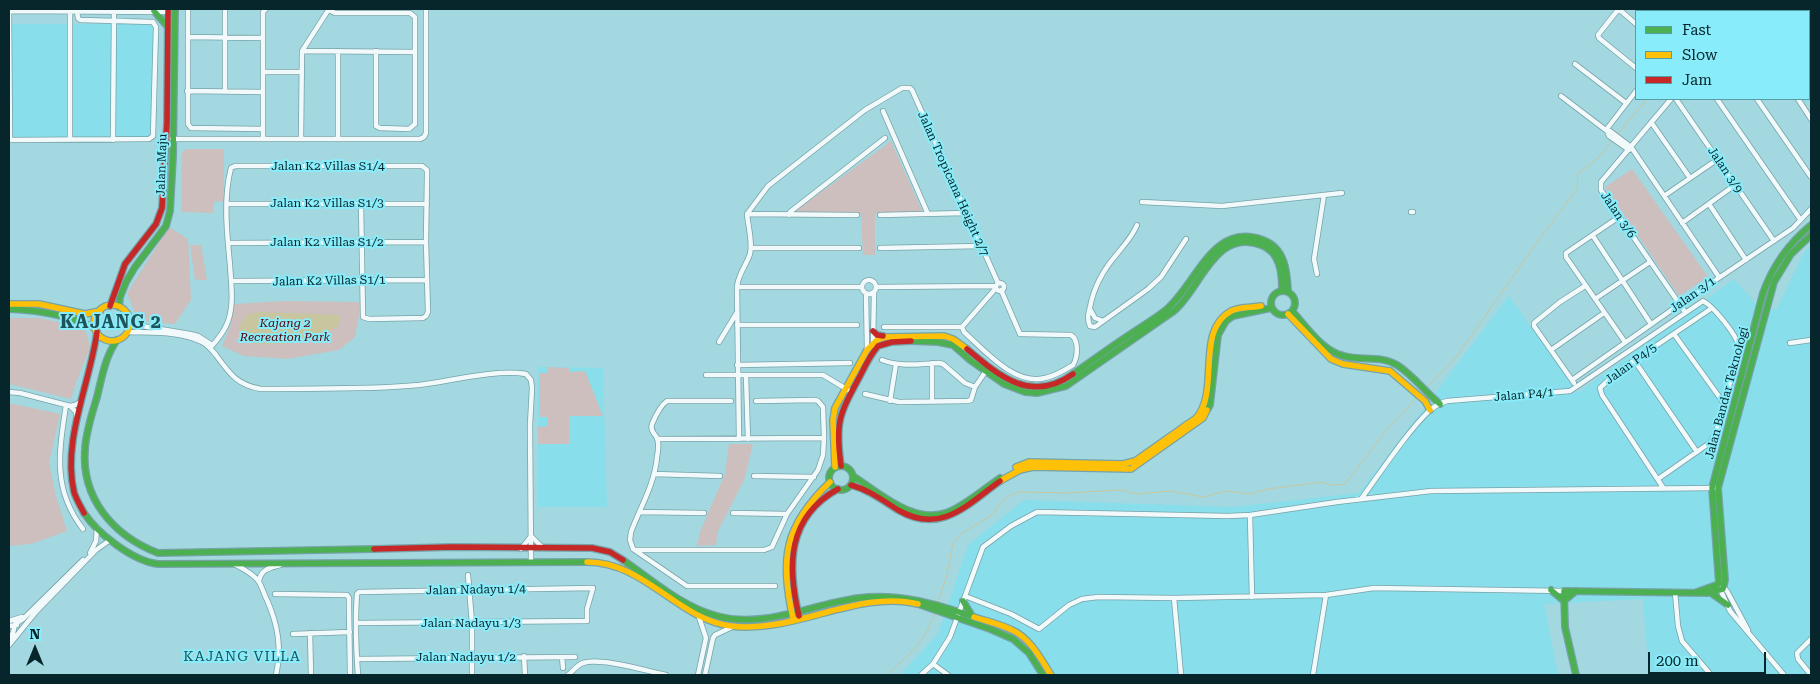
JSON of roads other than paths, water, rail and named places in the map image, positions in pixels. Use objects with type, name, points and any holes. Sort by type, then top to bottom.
[{"type":"street","name":"Jalan Maju","points":[[120,307],[120,297],[134,267],[166,226],[170,214],[175,9]]},
{"type":"street","points":[[188,9],[188,124],[191,128],[262,129]]},
{"type":"street","points":[[224,9],[225,91]]},
{"type":"street","points":[[258,9],[264,10],[263,139]]},
{"type":"street","points":[[301,139],[302,51],[329,9],[335,13],[410,12],[415,17],[415,124],[409,130],[380,128],[376,126],[376,51]]},
{"type":"street","points":[[166,139],[420,139],[424,137],[426,133],[426,9]]},
{"type":"street","name":"Jalan Maju","points":[[110,306],[118,279],[125,265],[160,215],[166,139],[168,10]]},
{"type":"street","points":[[77,11],[80,20],[153,22],[156,27],[153,132],[151,138],[9,140],[9,12],[77,11],[114,12],[168,10],[175,25]]},
{"type":"street","points":[[70,11],[70,139]]},
{"type":"street","points":[[156,11],[168,27]]},
{"type":"street","points":[[1635,23],[1621,11],[1617,11],[1599,32],[1599,38],[1635,67]]},
{"type":"street","points":[[113,140],[114,12]]},
{"type":"street","points":[[188,37],[263,38]]},
{"type":"street","points":[[302,51],[415,52]]},
{"type":"street","points":[[338,51],[338,139]]},
{"type":"street","points":[[1575,64],[1626,103]]},
{"type":"street","points":[[263,72],[301,72]]},
{"type":"street","name":"Jalan Tropicana Height 2/7","points":[[747,214],[768,186],[865,110],[902,88],[912,90],[1020,334],[1071,335],[1076,340],[1076,360],[1073,365],[1046,378],[1034,380],[1025,378],[1014,374],[963,330]]},
{"type":"street","points":[[187,91],[262,92]]},
{"type":"street","points":[[1608,132],[1635,92]]},
{"type":"street","points":[[1561,96],[1628,148],[1664,196],[1719,277]]},
{"type":"street","name":"Jalan 3/6","points":[[1670,100],[1628,148],[1601,182],[1600,186],[1619,217],[1685,312]]},
{"type":"street","name":"Jalan 3/9","points":[[1677,100],[1774,240]]},
{"type":"street","points":[[1719,100],[1800,219]]},
{"type":"street","points":[[1759,100],[1811,177]]},
{"type":"street","points":[[1799,100],[1811,119]]},
{"type":"street","points":[[883,111],[928,214]]},
{"type":"street","points":[[1651,122],[1690,178]]},
{"type":"street","points":[[789,215],[790,212],[885,138]]},
{"type":"street","points":[[1664,196],[1718,159]]},
{"type":"street","name":"Jalan K2 Villas S1/4","points":[[227,204],[229,173],[230,168],[234,166],[422,166],[426,170],[427,175],[427,204]]},
{"type":"street","points":[[1682,222],[1735,185]]},
{"type":"street","points":[[1142,202],[1222,206],[1342,193]]},
{"type":"street","points":[[1317,274],[1314,260],[1324,195]]},
{"type":"street","points":[[361,203],[363,318],[369,319],[423,318],[426,316],[428,312],[427,204]]},
{"type":"street","points":[[212,345],[227,326],[230,316],[231,281],[227,204]]},
{"type":"street","name":"Jalan K2 Villas S1/3","points":[[227,204],[427,204]]},
{"type":"street","points":[[1709,204],[1746,260]]},
{"type":"street","name":"Jalan 3/1","points":[[1572,380],[1719,277],[1793,228],[1811,209]]},
{"type":"street","points":[[880,216],[966,213]]},
{"type":"street","points":[[739,439],[740,376],[737,372],[737,287],[738,278],[751,248],[747,214],[857,215]]},
{"type":"street","points":[[1619,217],[1566,253],[1566,257],[1625,342]]},
{"type":"street","points":[[1137,225],[1127,243],[1099,278],[1092,295],[1088,320],[1090,326],[1095,327],[1103,322],[1148,289],[1161,277],[1186,240]]},
{"type":"street","name":"Jalan Bandar Teknologi","points":[[1750,357],[1750,346],[1763,293],[1772,269],[1795,237],[1811,226]]},
{"type":"street","name":"Jalan Bandar Teknologi","points":[[1752,637],[1735,617],[1720,587],[1715,488],[1750,357],[1774,282],[1790,254],[1811,235]]},
{"type":"street","points":[[1593,236],[1652,324]]},
{"type":"street","points":[[873,331],[877,335],[886,336],[944,336],[953,339],[1001,377],[1023,387],[1045,388],[1064,380],[1173,304],[1212,250],[1222,242],[1246,237],[1257,237],[1269,242],[1278,250],[1285,261],[1285,291]]},
{"type":"street","points":[[849,390],[878,346],[887,342],[943,342],[955,346],[1001,383],[1022,392],[1051,392],[1066,386],[1178,306],[1222,250],[1240,241],[1254,242],[1269,250],[1278,260],[1285,291]]},
{"type":"street","name":"Jalan K2 Villas S1/2","points":[[228,243],[426,242]]},
{"type":"street","points":[[880,248],[981,246]]},
{"type":"street","points":[[751,248],[859,248]]},
{"type":"street","points":[[1595,299],[1650,262]]},
{"type":"street","name":"Jalan K2 Villas S1/1","points":[[231,281],[427,280]]},
{"type":"street","points":[[862,287],[863,283],[869,280],[875,283],[876,287]]},
{"type":"street","points":[[1576,386],[1534,326],[1534,323],[1560,302],[1585,286]]},
{"type":"street","points":[[737,287],[862,287]]},
{"type":"street","points":[[862,287],[866,293],[867,350]]},
{"type":"street","points":[[876,287],[998,287]]},
{"type":"street","points":[[871,356],[874,292],[876,287]]},
{"type":"street","points":[[986,287],[990,295]]},
{"type":"street","points":[[884,326],[963,330],[998,287]]},
{"type":"street","points":[[1285,291],[1293,295],[1295,300],[1290,312],[1278,314],[1271,306],[1270,301],[1274,294],[1285,291]]},
{"type":"street","points":[[866,293],[874,292]]},
{"type":"street","name":"Jalan P4/1","points":[[1361,499],[1409,434],[1430,410],[1440,404],[1447,401],[1570,391],[1702,301],[1712,308]]},
{"type":"street","points":[[9,302],[39,304],[85,314],[110,306],[120,307],[126,312],[130,324],[128,332],[117,340],[109,352],[87,440],[85,463],[91,488],[101,512],[117,528],[139,545],[158,553],[453,547],[521,549],[576,547],[608,551],[692,607],[731,620],[756,620],[779,617],[843,601],[867,597],[898,596],[957,615],[1013,638],[1027,651],[1043,675]]},
{"type":"street","points":[[838,466],[847,467],[853,476],[908,510],[918,514],[934,516],[953,510],[1022,464],[1029,462],[1129,464],[1197,417],[1201,411],[1206,396],[1213,337],[1220,319],[1235,310],[1271,306]]},
{"type":"street","points":[[798,621],[793,601],[791,565],[795,544],[805,520],[820,499],[828,493],[857,486],[908,515],[928,520],[939,519],[957,512],[1019,469],[1033,467],[1131,469],[1203,418],[1210,405],[1218,335],[1226,321],[1233,316],[1271,306]]},
{"type":"street","points":[[1090,308],[1094,318],[1103,322]]},
{"type":"street","points":[[1658,478],[1711,442],[1716,432],[1738,354],[1738,345],[1712,308]]},
{"type":"street","name":"Jalan P4/5","points":[[1664,489],[1624,430],[1602,395],[1600,388],[1603,383],[1617,372],[1712,308]]},
{"type":"street","points":[[9,310],[36,311],[66,317],[83,322],[96,330],[106,340],[117,340]]},
{"type":"street","points":[[100,310],[96,316],[96,348],[78,417],[72,462],[74,490],[85,516],[110,540],[128,554],[140,560],[153,564],[587,561],[610,565],[637,575],[689,612],[709,622],[732,627],[777,626],[844,608],[876,602],[899,601],[924,604]]},
{"type":"street","points":[[1290,312],[1336,354],[1396,364],[1427,399],[1430,410]]},
{"type":"street","points":[[1290,312],[1331,359],[1343,364],[1390,371],[1427,399],[1440,404]]},
{"type":"street","points":[[719,342],[737,313]]},
{"type":"street","points":[[1551,350],[1604,313]]},
{"type":"street","points":[[130,324],[190,334],[206,341],[212,345],[215,354],[235,379],[250,387],[378,388],[480,376],[526,374],[531,380],[532,388],[530,425],[531,562]]},
{"type":"street","points":[[737,325],[857,325]]},
{"type":"street","points":[[128,332],[187,337],[212,345]]},
{"type":"street","points":[[1674,334],[1723,402]]},
{"type":"street","points":[[810,610],[793,601],[784,574],[788,545],[808,504],[830,482],[830,474],[838,466],[840,415],[849,390],[867,350],[873,343],[886,336]]},
{"type":"street","points":[[1790,343],[1811,340]]},
{"type":"street","points":[[212,345],[215,354]]},
{"type":"street","points":[[1738,345],[1750,346]]},
{"type":"street","points":[[1738,354],[1750,357]]},
{"type":"street","points":[[882,360],[896,364],[942,364],[965,383],[975,387]]},
{"type":"street","points":[[1634,360],[1698,452]]},
{"type":"street","points":[[737,365],[850,363]]},
{"type":"street","points":[[890,401],[896,364]]},
{"type":"street","points":[[932,364],[932,401]]},
{"type":"street","points":[[865,394],[890,401],[968,401],[971,400],[975,387],[986,371]]},
{"type":"street","points":[[706,376],[823,375],[849,390]]},
{"type":"street","points":[[746,376],[748,439]]},
{"type":"street","points":[[9,392],[75,406],[81,402]]},
{"type":"street","points":[[740,400],[747,400]]},
{"type":"street","points":[[731,401],[665,402],[652,425],[657,438],[658,458],[654,474],[630,540],[633,549],[687,586],[775,586]]},
{"type":"street","points":[[633,549],[767,550],[772,547],[787,514],[814,477],[823,455],[823,407],[818,401],[756,401]]},
{"type":"street","points":[[68,405],[76,412],[78,417]]},
{"type":"street","points":[[68,405],[59,466],[67,503],[76,521],[83,529]]},
{"type":"street","points":[[657,438],[824,438]]},
{"type":"street","points":[[654,474],[720,476]]},
{"type":"street","points":[[754,476],[814,477]]},
{"type":"street","points":[[851,486],[853,476]]},
{"type":"street","points":[[830,482],[838,490]]},
{"type":"street","points":[[921,675],[933,664],[950,637],[983,547],[1010,526],[1037,512],[1228,516],[1250,515],[1431,491],[1715,488]]},
{"type":"street","points":[[640,512],[704,513]]},
{"type":"street","points":[[733,513],[787,514]]},
{"type":"street","points":[[1250,515],[1252,596]]},
{"type":"street","points":[[12,624],[29,612],[92,550],[97,528]]},
{"type":"street","points":[[521,549],[531,536]]},
{"type":"street","points":[[531,536],[542,548]]},
{"type":"street","points":[[10,641],[96,550],[110,540]]},
{"type":"street","points":[[642,556],[641,552],[646,550]]},
{"type":"street","points":[[233,563],[259,581],[272,612],[278,631],[279,654],[276,675]]},
{"type":"street","points":[[259,581],[260,574],[264,570],[284,563]]},
{"type":"street","points":[[468,576],[472,623],[472,675]]},
{"type":"street","points":[[1697,592],[1702,589],[1720,587]]},
{"type":"street","points":[[1710,593],[1720,587]]},
{"type":"street","name":"Jalan Bandar Teknologi","points":[[1720,587],[1752,637]]},
{"type":"street","name":"Jalan Nadayu 1/4","points":[[356,623],[357,594],[359,592],[593,588],[587,609],[587,621]]},
{"type":"street","points":[[963,600],[1011,614],[1039,629],[1056,614],[1082,599],[1098,597],[1174,598],[1326,595],[1374,588],[1551,590],[1710,593],[1718,596],[1728,605]]},
{"type":"street","points":[[1551,590],[1564,601]]},
{"type":"street","points":[[1564,591],[1565,627],[1576,675]]},
{"type":"street","points":[[1564,601],[1576,591]]},
{"type":"street","points":[[1675,592],[1678,626],[1682,641],[1711,675]]},
{"type":"street","points":[[275,594],[344,594],[349,598],[350,675]]},
{"type":"street","points":[[1312,675],[1326,595]]},
{"type":"street","points":[[1174,598],[1180,675]]},
{"type":"street","points":[[948,612],[956,609],[963,600]]},
{"type":"street","points":[[963,600],[973,617]]},
{"type":"street","points":[[779,617],[786,612],[793,601]]},
{"type":"street","points":[[12,624],[24,622],[35,614]]},
{"type":"street","points":[[957,615],[973,617],[1022,635],[1051,675]]},
{"type":"street","points":[[699,617],[706,638],[698,675],[703,675],[713,638],[732,627]]},
{"type":"street","name":"Jalan Nadayu 1/3","points":[[356,623],[587,621]]},
{"type":"street","points":[[356,623],[358,675]]},
{"type":"street","points":[[10,641],[17,631],[12,624]]},
{"type":"street","points":[[292,634],[350,632]]},
{"type":"street","points":[[310,633],[311,675]]},
{"type":"street","points":[[1752,637],[1784,675]]},
{"type":"street","points":[[1811,639],[1797,653],[1798,659],[1811,675]]},
{"type":"street","points":[[524,656],[525,675]]},
{"type":"street","name":"Jalan Nadayu 1/2","points":[[357,659],[575,656]]},
{"type":"street","points":[[562,657],[562,668]]},
{"type":"street","points":[[568,675],[581,664],[593,662],[666,675]]},
{"type":"street","points":[[933,664],[948,675]]},
{"type":"waterway","points":[[1617,135],[1646,100]]},
{"type":"waterway","points":[[1425,389],[1457,356],[1577,189],[1578,174],[1599,157],[1613,140]]},
{"type":"waterway","points":[[938,602],[947,575],[953,543],[961,534],[992,515],[1001,502],[1011,495],[1020,492],[1067,493],[1121,490],[1137,494],[1170,491],[1203,497],[1226,491],[1249,494],[1269,489],[1321,482],[1332,485],[1345,484],[1385,432],[1417,397]]},
{"type":"waterway","points":[[887,675],[921,640],[935,613]]},
{"type":"district","name":"KAJANG 2","points":[[111,323]]},
{"type":"district","name":"KAJANG VILLA","points":[[242,657]]},
{"type":"park label","name":"Kajang 2 Recreation Park","points":[[285,330]]}]
